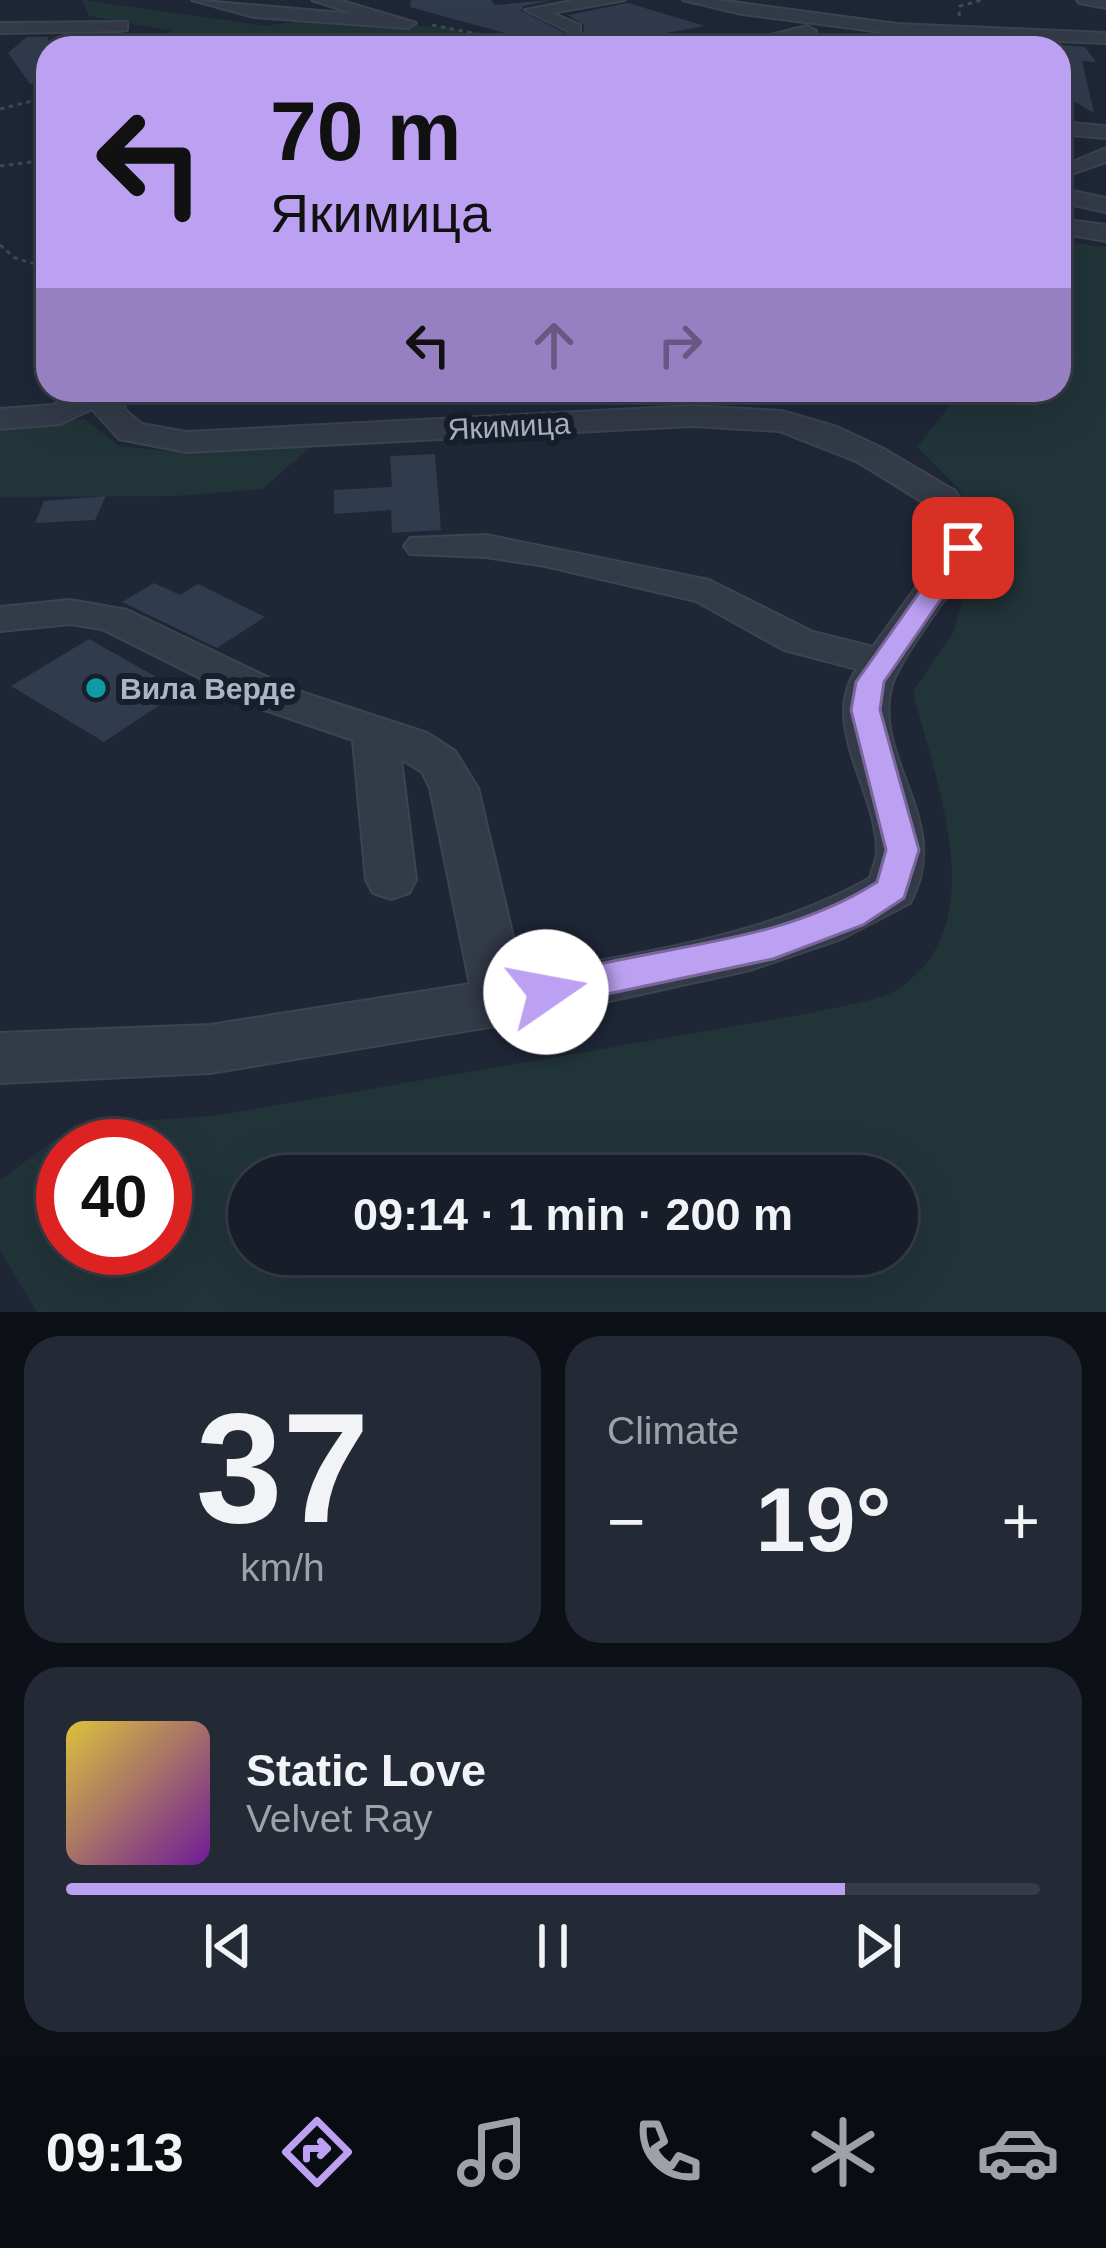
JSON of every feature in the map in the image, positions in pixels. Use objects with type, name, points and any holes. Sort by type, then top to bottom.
[{"type":"street","points":[[200,0],[254,12],[408,23]]},
{"type":"street","points":[[320,0],[408,23]]},
{"type":"street","points":[[574,28],[533,10],[617,0]]},
{"type":"street","points":[[691,0],[822,25],[927,36]]},
{"type":"street","points":[[1085,0],[1106,3]]},
{"type":"street","points":[[593,3],[605,20]]},
{"type":"street","points":[[776,36],[822,25],[839,4]]},
{"type":"street","points":[[0,10],[48,24]]},
{"type":"street","points":[[822,25],[842,36]]},
{"type":"street","points":[[0,28],[121,26]]},
{"type":"street","points":[[1071,43],[1103,44]]},
{"type":"street","points":[[1071,129],[1106,132]]},
{"type":"street","points":[[1074,166],[1106,155]]},
{"type":"street","points":[[1071,198],[1106,205]]},
{"type":"street","points":[[1071,228],[1106,233]]},
{"type":"street","points":[[0,419],[60,414],[82,402]]},
{"type":"street","name":"Якимица","points":[[0,1058],[58,1051],[206,1050],[501,1002],[773,945],[851,916],[892,889],[902,850],[866,710],[870,682],[963,548],[942,499],[825,434],[782,422],[693,416],[186,442],[130,431],[109,413],[107,402]]},
{"type":"street","points":[[423,546],[486,546],[545,555],[710,592],[799,641],[882,662]]},
{"type":"street","points":[[0,619],[97,613],[277,699],[411,744],[440,762],[454,788],[501,1002]]},
{"type":"street","points":[[374,732],[392,880]]},
{"type":"path","points":[[408,23],[496,36]]},
{"type":"path","points":[[0,109],[36,100]]},
{"type":"path","points":[[0,166],[36,162]]},
{"type":"path","points":[[0,244],[15,258],[36,264]]},
{"type":"green space","points":[[82,0],[266,26],[298,21],[447,27],[470,36],[162,36],[172,31],[89,16]]},
{"type":"green space","points":[[1071,243],[1106,247],[1106,1312],[37,1312],[0,1250],[0,1180],[36,1154],[36,1275],[192,1275],[192,1119],[168,1119],[214,1116],[811,1013],[870,1000],[901,987],[929,959],[945,926],[952,888],[943,807],[913,691],[953,633],[968,583],[989,559],[959,489],[917,447],[953,402],[1071,402]]},
{"type":"green space","points":[[85,419],[119,446],[187,453],[311,446],[263,489],[175,496],[0,497],[0,425]]},
{"type":"building","points":[[411,0],[491,0],[495,5],[551,0],[524,6],[521,11],[571,36],[516,36],[410,7]]},
{"type":"building","points":[[628,3],[705,26],[649,36],[583,36],[584,25],[568,15]]},
{"type":"building","points":[[27,37],[36,37],[36,83],[30,84],[8,53]]},
{"type":"building","points":[[1071,46],[1085,47],[1096,62],[1082,61],[1094,113],[1071,100]]},
{"type":"building","points":[[435,454],[441,530],[392,533],[391,510],[334,514],[334,490],[392,487],[390,456]]},
{"type":"building","points":[[106,496],[95,520],[35,523],[44,501]]},
{"type":"building","points":[[154,583],[180,595],[198,584],[265,617],[217,648],[122,602]]},
{"type":"building","name":"Вила Верде","points":[[89,639],[181,691],[104,742],[11,686]]},
{"type":"place","name":"Вила Верде","points":[[96,688]]},
{"type":"route","points":[[546,992],[773,945],[851,916],[892,889],[902,850],[875,759],[866,710],[870,682],[963,548]]}]
